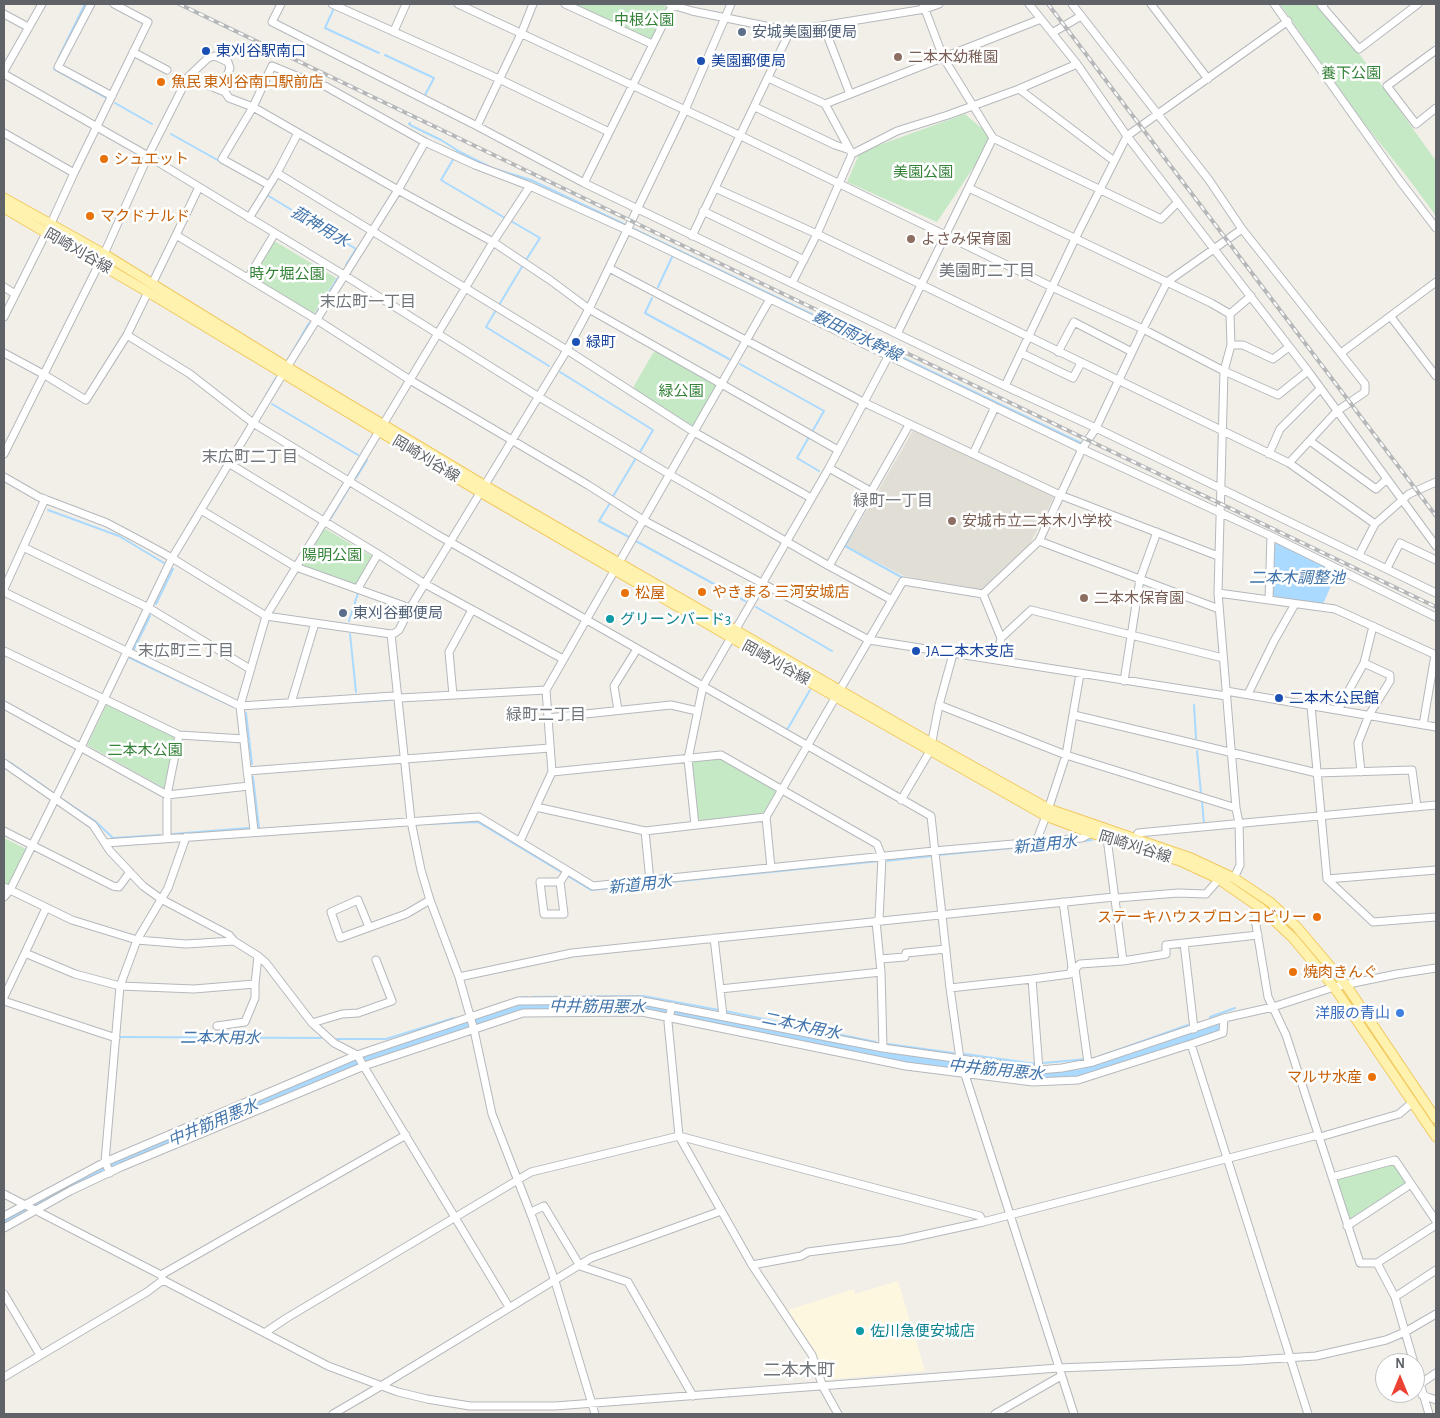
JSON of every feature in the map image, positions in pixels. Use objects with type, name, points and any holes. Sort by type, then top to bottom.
[{"type":"main road","name":"岡崎刈谷線","points":[[4,198],[99,264],[150,288]]},
{"type":"main road","name":"岡崎刈谷線","points":[[4,208],[104,254],[150,288],[285,371],[482,488],[930,747],[1048,812],[1091,833],[1180,861],[1219,879],[1262,909],[1293,938],[1334,987],[1436,1137]]},
{"type":"main road","name":"岡崎刈谷線","points":[[1048,812],[1191,858],[1234,878],[1270,902],[1296,926],[1346,985],[1436,1119]]},
{"type":"street","points":[[42,4],[4,73],[148,156],[669,474],[828,566],[892,600]]},
{"type":"street","points":[[91,4],[58,67],[112,96]]},
{"type":"street","points":[[4,317],[148,22],[114,4]]},
{"type":"street","points":[[281,4],[272,22],[477,126],[584,184],[1096,428],[1436,593]]},
{"type":"street","points":[[332,4],[499,79],[609,132]]},
{"type":"street","points":[[394,31],[406,4]]},
{"type":"street","points":[[458,4],[741,136],[1052,287],[1143,328],[1224,371],[1278,395],[1308,371]]},
{"type":"street","points":[[477,126],[533,4]]},
{"type":"street","points":[[565,4],[652,44]]},
{"type":"street","points":[[584,184],[671,4],[725,18],[790,31],[824,27],[939,4]]},
{"type":"street","points":[[4,477],[45,499],[107,523],[172,558],[266,616],[391,634],[399,630],[410,608],[590,309],[636,209],[685,110],[731,4]]},
{"type":"street","points":[[1029,4],[1077,64],[1127,136],[1308,371],[1436,546]]},
{"type":"street","points":[[1072,4],[1210,180],[1242,229],[1365,384],[1366,389],[1362,395],[1337,412],[1289,463]]},
{"type":"street","points":[[1151,4],[1208,79]]},
{"type":"street","points":[[1274,4],[1288,21],[1400,181],[1436,228]]},
{"type":"street","points":[[1324,4],[1321,6],[1359,49],[1418,4]]},
{"type":"street","points":[[924,6],[944,57],[993,138],[1099,190],[1162,218],[1178,202]]},
{"type":"street","points":[[4,14],[28,27]]},
{"type":"street","points":[[1052,33],[1081,16]]},
{"type":"street","points":[[825,104],[1041,19]]},
{"type":"street","points":[[1005,386],[1075,239],[1127,136],[1288,21]]},
{"type":"street","points":[[824,27],[850,94]]},
{"type":"street","points":[[692,236],[790,31]]},
{"type":"street","points":[[1436,50],[1387,86],[1416,124],[1436,108]]},
{"type":"street","points":[[134,52],[167,70]]},
{"type":"street","points":[[4,454],[104,254],[148,156],[188,77],[208,58],[215,56],[228,62],[230,68],[221,90]]},
{"type":"street","points":[[792,283],[817,234],[851,152],[897,131],[1019,89],[1077,64]]},
{"type":"street","points":[[269,185],[222,159],[253,107],[272,66],[325,86],[425,142],[475,165],[530,186],[627,230],[995,407],[1271,536],[1436,618]]},
{"type":"street","points":[[188,77],[221,90],[229,98],[253,107],[493,242],[590,309],[838,450]]},
{"type":"street","points":[[768,78],[825,104],[851,152]]},
{"type":"street","points":[[1019,89],[1114,161]]},
{"type":"street","points":[[755,107],[851,152]]},
{"type":"street","points":[[4,133],[74,173]]},
{"type":"street","points":[[249,218],[277,173],[298,133]]},
{"type":"street","points":[[897,334],[993,138]]},
{"type":"street","points":[[4,897],[81,747],[172,558],[253,423],[398,190],[425,142]]},
{"type":"street","points":[[277,173],[567,350],[694,432],[811,498]]},
{"type":"street","points":[[254,831],[240,706],[266,616],[493,242],[530,186]]},
{"type":"street","points":[[4,353],[86,400],[127,335],[199,188]]},
{"type":"street","points":[[716,188],[817,234],[920,286],[1289,463],[1375,524]]},
{"type":"street","points":[[969,188],[1230,314]]},
{"type":"street","points":[[704,211],[804,260]]},
{"type":"street","points":[[983,594],[1039,541],[1082,448],[1096,428],[1167,282],[1242,229]]},
{"type":"street","points":[[248,278],[275,233]]},
{"type":"street","points":[[176,235],[318,320],[410,380],[643,520],[869,640],[1124,681],[1226,694],[1248,694],[1436,727]]},
{"type":"street","points":[[609,268],[865,403],[909,424],[1060,495],[1218,556]]},
{"type":"street","points":[[1341,353],[1436,282]]},
{"type":"street","points":[[4,287],[15,294]]},
{"type":"street","points":[[1230,314],[1251,296]]},
{"type":"street","points":[[520,841],[552,772],[546,690],[770,299]]},
{"type":"street","points":[[1230,314],[1231,345],[1224,371],[1218,594],[1236,808],[1239,823],[1240,865],[1234,878]]},
{"type":"street","points":[[1390,317],[1436,376]]},
{"type":"street","points":[[1058,352],[1074,322],[1132,352]]},
{"type":"street","points":[[127,335],[190,374],[253,423],[450,542],[931,816],[950,988],[960,1059],[1074,1414]]},
{"type":"street","points":[[1231,345],[1243,345],[1273,359],[1289,347]]},
{"type":"street","points":[[1021,353],[1073,378],[1081,363]]},
{"type":"street","points":[[695,825],[688,758],[703,686],[865,403],[889,355]]},
{"type":"street","points":[[1269,454],[1280,429],[1320,389]]},
{"type":"street","points":[[973,454],[995,407]]},
{"type":"street","points":[[828,566],[872,492],[909,424]]},
{"type":"street","points":[[1310,441],[1376,489],[1387,479]]},
{"type":"street","points":[[230,464],[425,584],[563,659]]},
{"type":"street","points":[[828,468],[872,492]]},
{"type":"street","points":[[1359,555],[1375,524],[1410,494],[1436,482]]},
{"type":"street","points":[[45,499],[4,590],[126,652],[240,706],[397,696],[400,698],[546,690]]},
{"type":"street","points":[[202,510],[296,567],[410,608]]},
{"type":"street","points":[[1124,681],[1140,580],[1157,532]]},
{"type":"street","points":[[1269,600],[1271,536]]},
{"type":"street","points":[[1039,541],[1219,609]]},
{"type":"street","points":[[1387,568],[1400,543],[1436,560]]},
{"type":"street","points":[[23,547],[149,608],[250,669]]},
{"type":"street","points":[[358,588],[378,554]]},
{"type":"street","points":[[771,868],[766,817],[903,581],[983,594]]},
{"type":"street","points":[[983,594],[1001,638],[997,660]]},
{"type":"street","points":[[1218,594],[1335,609],[1436,655],[1423,725]]},
{"type":"street","points":[[1248,694],[1274,641],[1296,604]]},
{"type":"street","points":[[453,695],[449,652],[472,610]]},
{"type":"street","points":[[1001,638],[1031,610],[1223,658]]},
{"type":"street","points":[[291,703],[315,622]]},
{"type":"street","points":[[1338,710],[1364,663],[1373,626]]},
{"type":"street","points":[[391,634],[410,821],[430,900],[459,977],[472,1024],[492,1114],[555,1281],[594,1414]]},
{"type":"street","points":[[618,710],[614,686],[637,649]]},
{"type":"street","points":[[4,651],[179,735],[244,739]]},
{"type":"street","points":[[901,800],[930,747],[939,705],[954,654]]},
{"type":"street","points":[[1361,772],[1358,743],[1368,715],[1390,681],[1390,675],[1364,663]]},
{"type":"street","points":[[1033,843],[1038,837],[1048,812],[1066,755],[1080,674]]},
{"type":"street","points":[[547,718],[671,705],[697,711]]},
{"type":"street","points":[[939,705],[1066,755],[1236,808]]},
{"type":"street","points":[[4,706],[167,794],[249,786]]},
{"type":"street","points":[[1311,706],[1327,879],[1373,922],[1436,917]]},
{"type":"street","points":[[1074,714],[1317,773],[1412,770],[1417,806]]},
{"type":"street","points":[[167,838],[165,820],[167,794],[179,735]]},
{"type":"street","points":[[247,771],[550,748]]},
{"type":"street","points":[[552,772],[721,755],[877,844],[882,857],[878,920],[883,1048]]},
{"type":"street","points":[[4,763],[93,825],[110,851],[143,886],[161,899],[229,935],[234,941],[266,962],[312,1023],[334,1043],[357,1056],[509,1307]]},
{"type":"street","points":[[1135,839],[1138,833],[1436,805]]},
{"type":"street","points":[[536,807],[645,831],[766,817]]},
{"type":"street","points":[[105,843],[254,831],[479,817],[520,841],[564,876],[593,886],[934,851],[1082,838],[1091,833]]},
{"type":"street","points":[[4,831],[114,886],[119,887],[130,872]]},
{"type":"street","points":[[645,831],[650,881]]},
{"type":"street","points":[[110,1172],[104,1162],[120,986],[137,940],[168,888],[186,837]]},
{"type":"street","points":[[1107,838],[1123,961]]},
{"type":"street","points":[[1327,879],[1436,870]]},
{"type":"street","points":[[564,876],[564,914],[544,914],[540,882],[564,876]]},
{"type":"street","points":[[459,977],[572,953],[1114,897],[1178,893],[1206,894],[1219,879]]},
{"type":"street","points":[[7,888],[72,920],[137,940],[186,944],[234,941]]},
{"type":"street","points":[[369,927],[358,900],[330,912],[340,938],[406,914],[430,900]]},
{"type":"street","points":[[1063,902],[1091,1063],[1097,1075]]},
{"type":"street","points":[[4,997],[46,908]]},
{"type":"street","points":[[1262,909],[1255,919],[1268,997],[1286,1035],[1320,1137],[1346,1226],[1360,1263],[1377,1263],[1436,1225]]},
{"type":"street","points":[[950,988],[1070,974],[1073,968],[1080,964],[1123,961],[1166,954],[1166,944],[1258,935]]},
{"type":"street","points":[[714,938],[723,1016]]},
{"type":"street","points":[[1184,943],[1194,1029]]},
{"type":"street","points":[[880,959],[904,957],[906,953],[946,949]]},
{"type":"street","points":[[25,953],[75,974],[120,986],[194,989],[255,983]]},
{"type":"street","points":[[217,1026],[245,1022],[255,998],[258,956]]},
{"type":"street","points":[[312,1023],[342,1014],[358,1013],[392,1001],[376,960]]},
{"type":"street","points":[[4,1216],[30,1208],[110,1172],[364,1066],[472,1024],[518,1001],[638,1000],[883,1048],[1039,1070],[1091,1063],[1224,1018],[1273,1007],[1334,987],[1436,968]]},
{"type":"street","points":[[720,989],[881,972]]},
{"type":"street","points":[[1032,979],[1039,1070]]},
{"type":"street","points":[[4,1001],[116,1038]]},
{"type":"street","points":[[672,1006],[668,1022],[679,1136],[752,1265],[812,1355],[823,1387],[838,1414]]},
{"type":"street","points":[[4,1228],[30,1208],[104,1162],[357,1056],[472,1024],[523,1013],[642,1012],[906,1066],[1033,1082],[1078,1080],[1191,1044],[1223,1033],[1224,1018]]},
{"type":"street","points":[[1191,1044],[1308,1414]]},
{"type":"street","points":[[752,1265],[801,1256],[808,1252],[901,1240],[983,1222],[1314,1136],[1320,1137],[1400,1114],[1413,1102]]},
{"type":"street","points":[[4,1377],[147,1292],[162,1278],[406,1135]]},
{"type":"street","points":[[266,1332],[454,1216],[532,1172],[679,1136],[980,1216],[983,1222]]},
{"type":"street","points":[[1332,1176],[1394,1160],[1436,1221]]},
{"type":"street","points":[[1346,1226],[1411,1184]]},
{"type":"street","points":[[4,1194],[328,1366],[381,1386],[427,1399],[470,1406],[510,1407],[592,1404],[1058,1368],[1316,1356],[1386,1340],[1406,1332],[1436,1314]]},
{"type":"street","points":[[530,1212],[544,1206],[580,1266],[628,1282],[693,1396]]},
{"type":"street","points":[[333,1414],[591,1258],[721,1211]]},
{"type":"street","points":[[1377,1263],[1395,1297],[1412,1353]]},
{"type":"street","points":[[1395,1297],[1436,1270]]},
{"type":"street","points":[[4,1294],[40,1355]]},
{"type":"street","points":[[1425,1381],[1436,1373]]},
{"type":"street","points":[[996,1414],[1061,1376]]},
{"type":"shaded area","name":"安城市立二本木小学校","points":[[914,429],[1054,497],[1030,544],[984,590],[904,576],[846,546]]},
{"type":"shaded area","name":"佐川急便安城店","points":[[898,1281],[925,1371],[824,1380],[812,1347],[788,1310],[854,1289],[855,1294]]},
{"type":"green space","name":"中根公園","points":[[572,4],[662,4],[667,9],[652,39],[649,40]]},
{"type":"green space","name":"養下公園","points":[[1280,4],[1321,4],[1355,48],[1436,161],[1436,216],[1363,122]]},
{"type":"green space","name":"美園公園","points":[[965,114],[993,138],[937,222],[847,182],[860,152]]},
{"type":"green space","name":"時ケ堀公園","points":[[272,242],[276,242],[336,278],[313,315],[252,279],[252,275]]},
{"type":"green space","name":"緑公園","points":[[657,351],[715,384],[716,387],[693,425],[690,425],[634,390],[634,386],[653,353]]},
{"type":"green space","name":"陽明公園","points":[[324,528],[373,557],[357,585],[301,565]]},
{"type":"green space","name":"二本木公園","points":[[107,704],[175,737],[164,788],[87,745]]},
{"type":"green space","points":[[720,758],[775,789],[777,793],[766,813],[763,815],[701,821],[698,819],[692,763],[694,761]]},
{"type":"green space","points":[[4,838],[28,850],[9,885],[4,882]]},
{"type":"green space","points":[[1391,1161],[1409,1181],[1345,1222],[1332,1177]]},
{"type":"water","name":"二本木調整池","points":[[1277,543],[1337,572],[1323,604],[1274,598],[1273,545]]},
{"type":"waterway","name":"菰神用水","points":[[58,59],[85,4]]},
{"type":"waterway","points":[[334,8],[325,28],[379,53]]},
{"type":"waterway","points":[[385,55],[434,78],[425,95]]},
{"type":"waterway","name":"菰神用水","points":[[55,66],[54,69],[105,97]]},
{"type":"waterway","name":"菰神用水","points":[[115,103],[152,124]]},
{"type":"waterway","points":[[410,123],[412,126],[441,140],[457,150],[457,152]]},
{"type":"waterway","name":"菰神用水","points":[[171,134],[264,186]]},
{"type":"waterway","name":"薮田雨水幹線","points":[[458,151],[492,168],[531,180],[624,224]]},
{"type":"waterway","points":[[454,158],[441,180],[505,218]]},
{"type":"waterway","name":"菰神用水","points":[[267,195],[356,249],[346,265]]},
{"type":"waterway","points":[[511,221],[540,238],[526,260]]},
{"type":"waterway","name":"薮田雨水幹線","points":[[634,229],[1081,443]]},
{"type":"waterway","points":[[658,287],[673,255]]},
{"type":"waterway","points":[[499,305],[523,265]]},
{"type":"waterway","name":"菰神用水","points":[[315,315],[337,279]]},
{"type":"waterway","points":[[652,298],[645,313],[729,359]]},
{"type":"waterway","points":[[496,310],[486,327],[549,366]]},
{"type":"waterway","name":"菰神用水","points":[[289,358],[309,323]]},
{"type":"waterway","points":[[740,364],[824,411],[812,432]]},
{"type":"waterway","points":[[560,372],[653,430],[640,452]]},
{"type":"waterway","name":"菰神用水","points":[[266,395],[276,378]]},
{"type":"waterway","name":"菰神用水","points":[[272,404],[358,455]]},
{"type":"waterway","points":[[809,437],[797,458],[819,471]]},
{"type":"waterway","points":[[612,498],[636,458]]},
{"type":"waterway","name":"菰神用水","points":[[356,478],[367,460]]},
{"type":"waterway","name":"菰神用水","points":[[331,518],[349,488]]},
{"type":"waterway","points":[[610,503],[599,521],[629,537]]},
{"type":"waterway","points":[[865,509],[845,546],[903,578]]},
{"type":"waterway","points":[[48,510],[119,536],[164,563]]},
{"type":"waterway","points":[[634,540],[745,601]]},
{"type":"waterway","points":[[156,604],[173,569]]},
{"type":"waterway","name":"菰神用水","points":[[349,621],[358,593]]},
{"type":"waterway","points":[[756,607],[832,651]]},
{"type":"waterway","points":[[134,649],[150,616]]},
{"type":"waterway","name":"菰神用水","points":[[350,634],[356,692]]},
{"type":"waterway","points":[[130,658],[234,707]]},
{"type":"waterway","points":[[787,730],[810,690]]},
{"type":"waterway","name":"菰神用水","points":[[357,702],[390,700]]},
{"type":"waterway","points":[[1194,705],[1196,738]]},
{"type":"waterway","points":[[246,713],[252,764]]},
{"type":"waterway","points":[[1197,751],[1201,794]]},
{"type":"waterway","name":"新道用水","points":[[11,763],[52,792]]},
{"type":"waterway","points":[[253,777],[259,828]]},
{"type":"waterway","name":"新道用水","points":[[62,799],[95,821],[113,838],[160,835]]},
{"type":"waterway","points":[[1202,801],[1204,824]]},
{"type":"waterway","name":"新道用水","points":[[425,824],[478,822],[591,890],[880,861]]},
{"type":"waterway","name":"新道用水","points":[[173,834],[248,828]]},
{"type":"waterway","name":"新道用水","points":[[1084,841],[1092,840]]},
{"type":"waterway","name":"新道用水","points":[[938,855],[1044,845]]},
{"type":"waterway","name":"新道用水","points":[[885,861],[932,856]]},
{"type":"waterway","name":"二本木用水","points":[[532,997],[643,996],[719,1010]]},
{"type":"waterway","name":"二本木用水","points":[[519,998],[527,997]]},
{"type":"waterway","name":"中井筋用悪水","points":[[4,1223],[99,1171],[365,1059],[525,1007],[642,1006],[904,1059],[1035,1076],[1077,1074],[1104,1067],[1220,1028]]},
{"type":"waterway","name":"二本木用水","points":[[1210,1017],[1235,1008]]},
{"type":"waterway","name":"二本木用水","points":[[725,1011],[876,1042]]},
{"type":"waterway","name":"二本木用水","points":[[337,1039],[386,1039],[454,1018]]},
{"type":"waterway","name":"二本木用水","points":[[1092,1059],[1188,1025]]},
{"type":"waterway","name":"二本木用水","points":[[119,1037],[321,1038]]},
{"type":"waterway","name":"二本木用水","points":[[888,1044],[953,1053]]},
{"type":"waterway","name":"二本木用水","points":[[965,1054],[1036,1064]]},
{"type":"waterway","name":"二本木用水","points":[[1044,1063],[1086,1059]]},
{"type":"railway","points":[[179,4],[1436,607]]},
{"type":"railway","points":[[1048,4],[1436,516]]},
{"type":"place","name":"安城美園郵便局","points":[[742,32]]},
{"type":"place","name":"東刈谷駅南口","points":[[206,51]]},
{"type":"place","name":"二本木幼稚園","points":[[898,57]]},
{"type":"place","name":"美園郵便局","points":[[701,61]]},
{"type":"place","name":"魚民 東刈谷南口駅前店","points":[[161,82]]},
{"type":"place","name":"シュエット","points":[[104,159]]},
{"type":"place","name":"マクドナルド","points":[[90,216]]},
{"type":"place","name":"よさみ保育園","points":[[911,239]]},
{"type":"place","name":"緑町","points":[[576,342]]},
{"type":"place","name":"安城市立二本木小学校","points":[[952,521]]},
{"type":"place","name":"やきまる 三河安城店","points":[[702,592]]},
{"type":"place","name":"松屋","points":[[625,593]]},
{"type":"place","name":"二本木保育園","points":[[1084,598]]},
{"type":"place","name":"東刈谷郵便局","points":[[343,613]]},
{"type":"place","name":"グリーンバード3","points":[[610,619]]},
{"type":"place","name":"JA二本木支店","points":[[916,651]]},
{"type":"place","name":"二本木公民館","points":[[1279,698]]},
{"type":"place","name":"ステーキハウスブロンコビリー","points":[[1317,917]]},
{"type":"place","name":"焼肉きんぐ","points":[[1293,972]]},
{"type":"place","name":"洋服の青山","points":[[1400,1013]]},
{"type":"place","name":"マルサ水産","points":[[1372,1077]]},
{"type":"place","name":"佐川急便安城店","points":[[860,1331]]},
{"type":"district","name":"美園町二丁目","points":[[987,271]]},
{"type":"district","name":"末広町一丁目","points":[[368,302]]},
{"type":"district","name":"末広町二丁目","points":[[250,457]]},
{"type":"district","name":"緑町一丁目","points":[[893,501]]},
{"type":"district","name":"末広町三丁目","points":[[186,651]]},
{"type":"district","name":"緑町二丁目","points":[[546,715]]},
{"type":"district","name":"二本木町","points":[[799,1371]]}]
